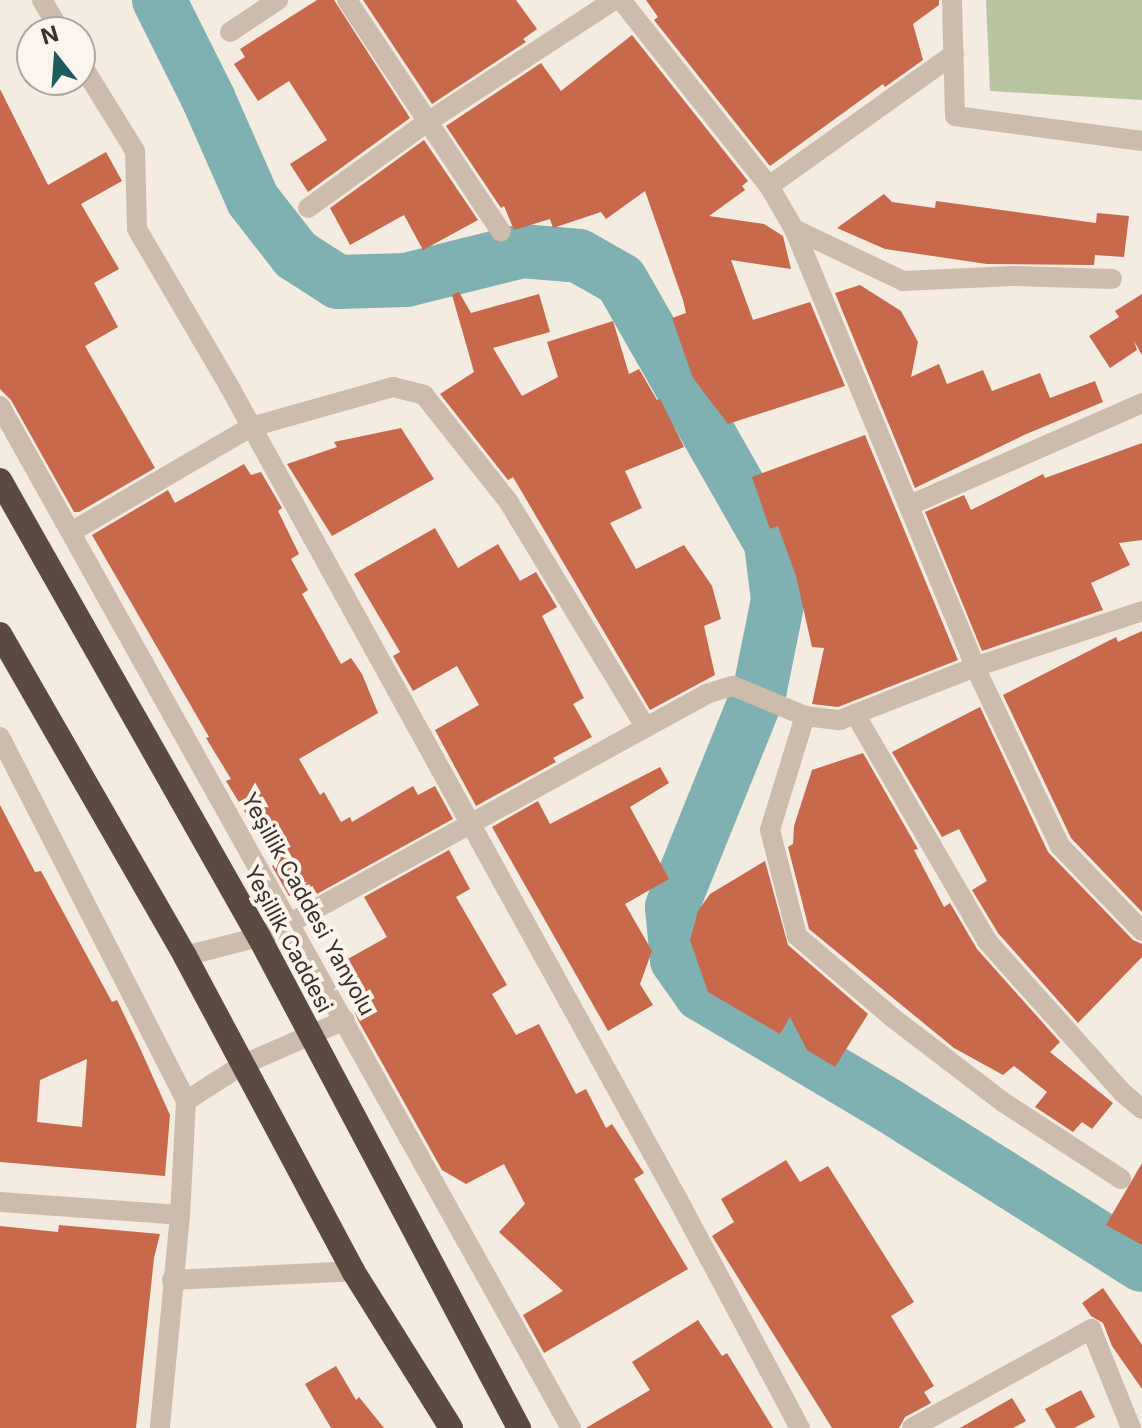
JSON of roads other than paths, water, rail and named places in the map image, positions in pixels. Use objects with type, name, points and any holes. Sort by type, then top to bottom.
[{"type":"highway","name":"Yeşillik Caddesi","points":[[0,480],[259,937],[519,1428]]},
{"type":"highway","points":[[0,634],[185,956],[353,1271],[451,1428]]},
{"type":"street","points":[[347,0],[501,232]]},
{"type":"street","points":[[308,208],[426,123],[614,0]]},
{"type":"street","points":[[621,0],[769,186],[794,229],[975,667],[1060,846],[1142,931]]},
{"type":"street","points":[[952,0],[955,116],[1142,141]]},
{"type":"street","points":[[230,32],[267,3]]},
{"type":"street","points":[[769,186],[954,54]]},
{"type":"street","points":[[96,88],[135,151],[137,229],[251,427],[800,1428]]},
{"type":"street","points":[[794,229],[903,281],[1013,276],[1112,279]]},
{"type":"street","points":[[71,532],[251,427],[393,387],[424,395],[508,501],[645,726]]},
{"type":"street","points":[[910,505],[1142,403]]},
{"type":"street","name":"Yeşillik Caddesi Yanyolu","points":[[0,406],[292,922],[571,1428]]},
{"type":"street","points":[[185,956],[259,937],[292,922],[468,822],[706,694],[733,686],[799,713],[840,720],[975,667],[1142,611]]},
{"type":"street","points":[[799,713],[770,830],[797,936],[893,1018],[1003,1102],[1121,1179]]},
{"type":"street","points":[[855,714],[987,941],[1123,1093],[1142,1109]]},
{"type":"street","points":[[0,737],[186,1101],[180,1215],[160,1428]]},
{"type":"street","points":[[186,1101],[242,1065],[345,1020]]},
{"type":"street","points":[[0,1202],[180,1215]]},
{"type":"street","points":[[172,1280],[353,1271]]},
{"type":"street","points":[[912,1428],[1091,1329],[1131,1428]]},
{"type":"waterway","points":[[159,0],[208,98],[253,200],[296,255],[338,282],[406,280],[522,251],[579,256],[621,280],[771,543],[778,600],[760,689],[672,907],[677,960],[701,994],[888,1105],[1142,1265]]}]
